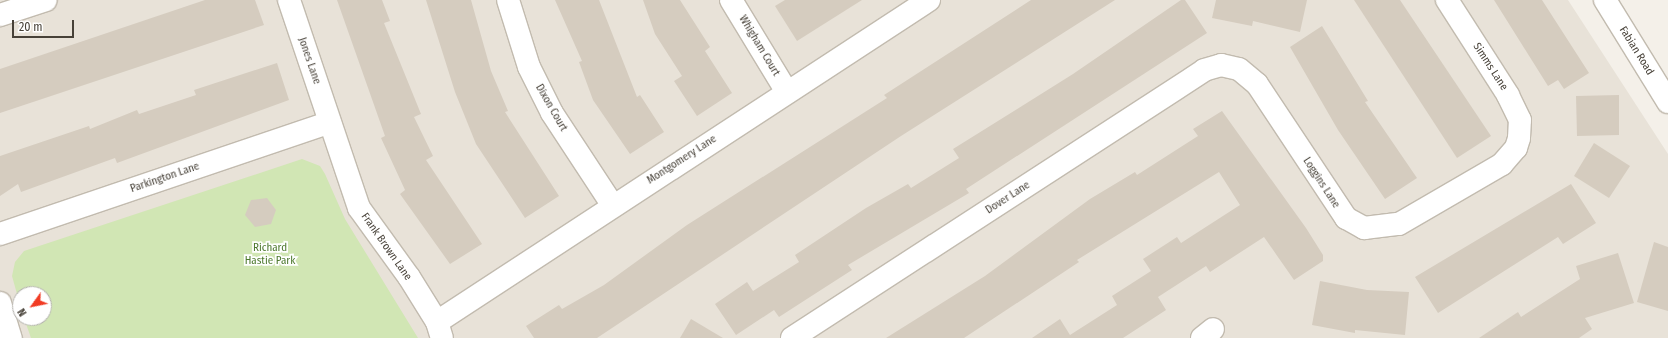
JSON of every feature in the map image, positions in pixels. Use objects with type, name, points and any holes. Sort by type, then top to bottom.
[{"type":"street","points":[[0,15],[46,0]]},
{"type":"street","name":"Jones Lane","points":[[289,0],[330,122]]},
{"type":"street","name":"Dixon Court","points":[[508,0],[529,67],[552,113],[613,206]]},
{"type":"street","name":"Whigham Court","points":[[731,0],[787,92]]},
{"type":"street","name":"Montgomery Lane","points":[[440,330],[613,206],[929,0]]},
{"type":"street","name":"Simms Lane","points":[[1446,0],[1508,95],[1520,120],[1519,138]]},
{"type":"street","name":"Fabian Road","points":[[1605,0],[1668,102]]},
{"type":"street","name":"Loggins Lane","points":[[1227,66],[1239,69],[1257,84],[1338,210],[1364,228],[1399,224],[1502,164],[1516,148],[1519,138]]},
{"type":"street","name":"Dover Lane","points":[[792,338],[1204,70],[1227,66]]},
{"type":"street","name":"Parkington Lane","points":[[0,234],[330,122]]},
{"type":"street","name":"Frank Brown Lane","points":[[330,122],[359,208],[440,330]]},
{"type":"street","points":[[0,303],[11,338]]},
{"type":"shaded area","points":[[0,0],[1568,0],[1668,154],[1668,338],[0,338]]},
{"type":"green space","name":"Richard Hastie Park","points":[[302,159],[320,166],[345,219],[418,338],[31,338],[27,326],[52,326],[52,286],[15,286],[12,276],[15,262],[24,251]]},
{"type":"building","points":[[205,0],[255,0],[264,25],[0,113],[0,69]]},
{"type":"building","points":[[337,0],[382,0],[390,21],[384,23],[421,114],[414,117],[433,156],[426,160],[482,244],[450,264],[400,194],[405,190],[381,138],[385,136]]},
{"type":"building","points":[[426,0],[471,0],[491,71],[508,111],[505,112],[559,196],[525,218],[476,144],[455,92]]},
{"type":"building","points":[[555,0],[599,0],[637,97],[640,95],[664,132],[630,154],[593,100],[579,62],[582,61]]},
{"type":"building","points":[[643,0],[680,0],[710,47],[705,51],[732,93],[697,116],[674,81],[682,76],[655,34]]},
{"type":"building","points":[[785,0],[862,0],[797,41],[775,6]]},
{"type":"building","points":[[1031,0],[1115,0],[901,136],[597,338],[534,338],[526,326],[559,305],[562,309],[604,285],[687,225],[887,98],[884,95]]},
{"type":"building","points":[[1181,0],[1185,0],[1207,33],[966,189],[969,193],[848,265],[852,270],[779,317],[774,310],[736,335],[715,304],[747,282],[753,291],[799,262],[795,255],[866,208],[908,184],[911,188],[959,158],[953,149],[1073,74]]},
{"type":"building","points":[[1216,0],[1307,0],[1300,32],[1253,21],[1252,26],[1212,18]]},
{"type":"building","points":[[1354,0],[1400,0],[1491,136],[1457,158]]},
{"type":"building","points":[[1494,0],[1542,0],[1589,73],[1564,89],[1558,80],[1548,86]]},
{"type":"building","points":[[1322,26],[1368,101],[1365,102],[1417,178],[1385,199],[1338,130],[1290,47]]},
{"type":"building","points":[[277,63],[289,100],[117,163],[115,158],[21,192],[18,184],[0,196],[0,156],[89,126],[90,129],[137,110],[139,114],[196,95],[194,90]]},
{"type":"building","points":[[1619,95],[1619,135],[1577,136],[1576,96]]},
{"type":"building","points":[[1222,111],[1306,228],[1323,255],[1323,261],[1294,280],[1264,237],[1210,272],[1206,266],[1158,297],[1166,310],[1123,338],[1032,338],[1060,319],[1070,335],[1117,305],[1112,296],[1151,271],[1143,259],[1177,237],[1181,243],[1240,205],[1219,172],[1077,260],[1079,262],[964,338],[886,338],[985,276],[1090,199],[1135,172],[1137,175],[1198,136],[1193,129]]},
{"type":"building","points":[[1594,143],[1630,166],[1609,198],[1574,176]]},
{"type":"building","points":[[1571,184],[1596,223],[1563,244],[1558,237],[1438,313],[1415,277]]},
{"type":"building","points":[[267,198],[276,210],[271,224],[255,227],[245,215],[251,200]]},
{"type":"building","points":[[1654,242],[1668,247],[1668,311],[1637,302]]},
{"type":"building","points":[[1618,253],[1634,303],[1585,318],[1592,329],[1579,338],[1479,338],[1518,312],[1521,317],[1580,279],[1576,266]]},
{"type":"building","points":[[1320,281],[1367,290],[1409,292],[1405,335],[1355,330],[1355,333],[1312,325]]},
{"type":"building","points":[[691,319],[723,338],[680,338]]}]
